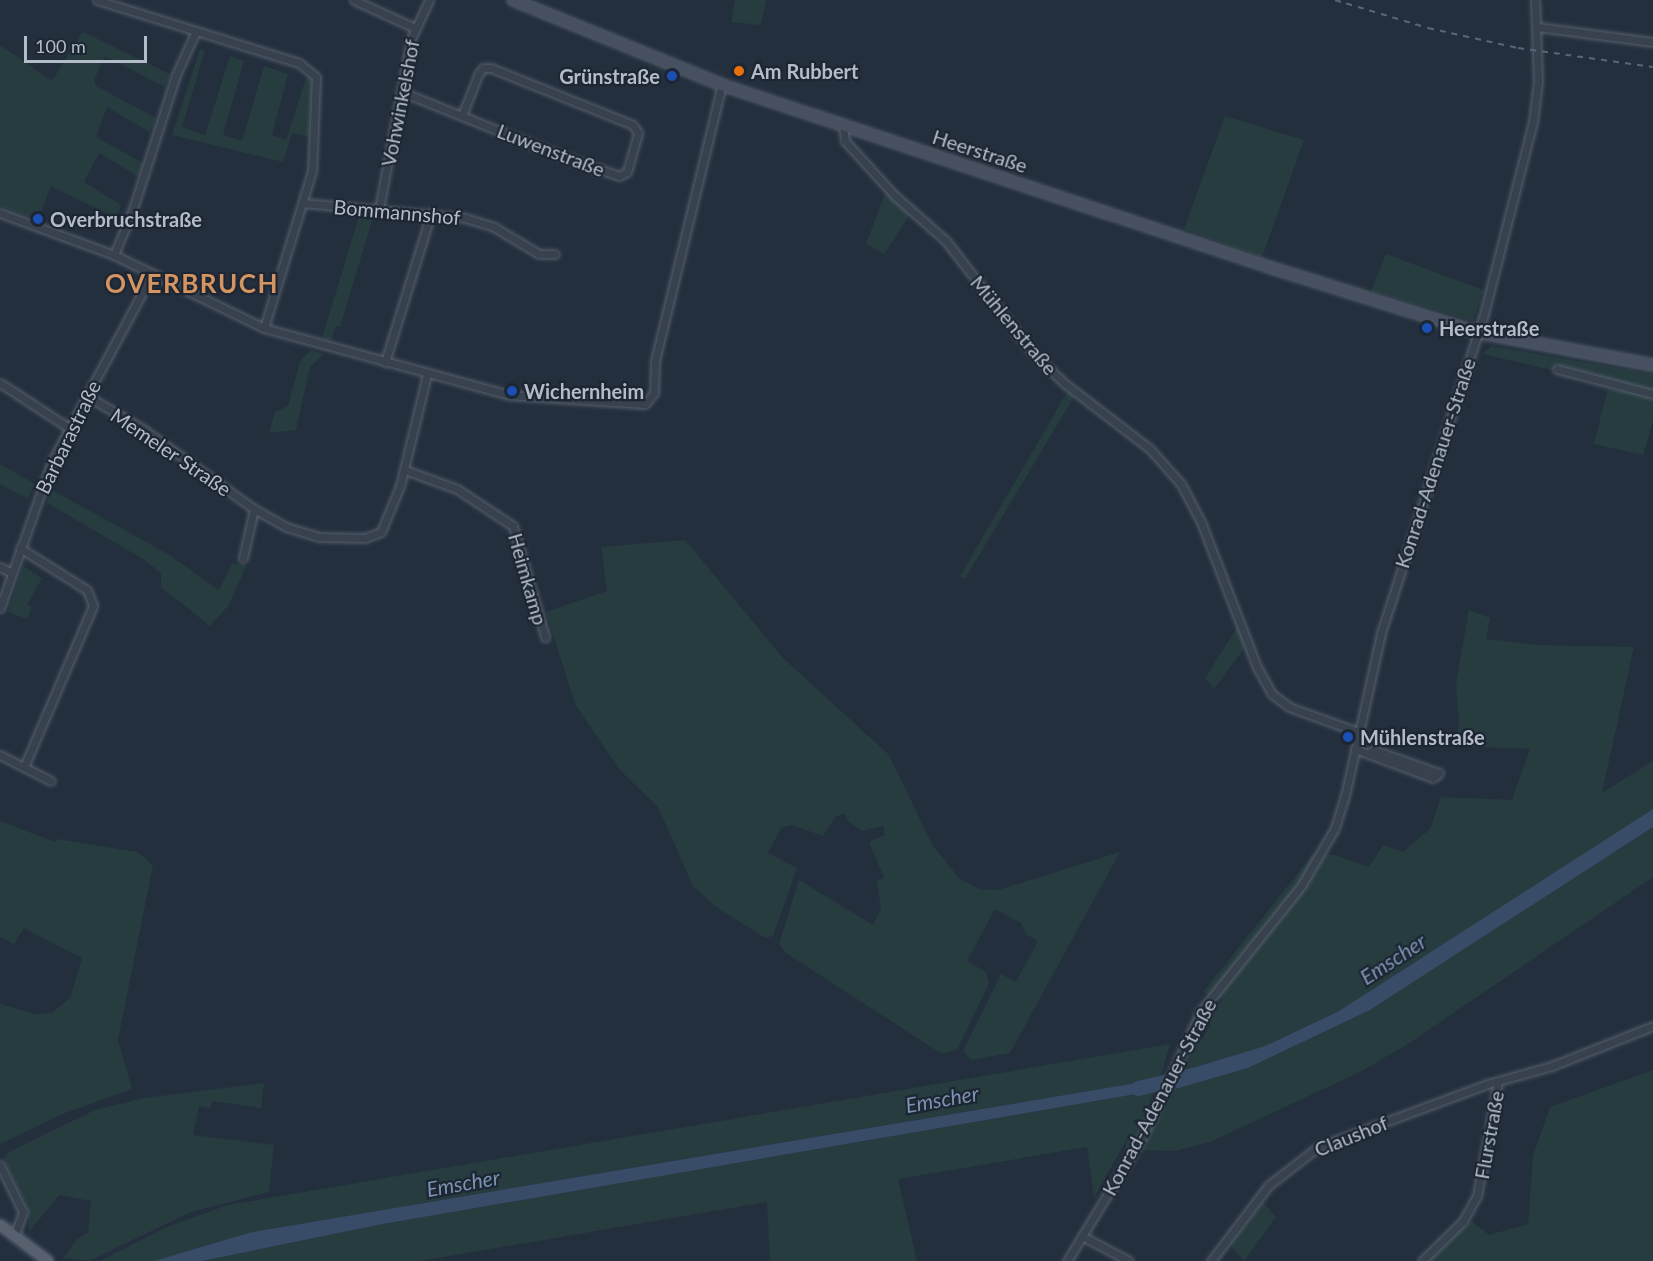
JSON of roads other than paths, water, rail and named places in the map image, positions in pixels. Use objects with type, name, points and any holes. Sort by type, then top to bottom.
[{"type":"main road","name":"Heerstraße","points":[[513,0],[722,85],[1476,332],[1653,365]]},
{"type":"main road","points":[[0,1225],[48,1261]]},
{"type":"street","points":[[97,0],[313,71],[318,85],[315,152],[303,203],[264,328]]},
{"type":"street","points":[[354,0],[415,28]]},
{"type":"street","name":"Vohwinkelshof","points":[[379,209],[415,28],[429,0]]},
{"type":"street","name":"Konrad-Adenauer-Straße","points":[[1067,1261],[1152,1115],[1180,1050],[1207,1002],[1314,867],[1341,811],[1381,633],[1476,332],[1533,122],[1537,27],[1535,0]]},
{"type":"street","points":[[1537,27],[1653,42]]},
{"type":"street","points":[[114,255],[134,208],[176,75],[196,31]]},
{"type":"street","name":"Luwenstraße","points":[[402,92],[619,176],[627,172],[638,133],[633,125],[491,68],[483,68],[479,73],[462,115]]},
{"type":"street","points":[[0,213],[114,255],[264,328],[427,374],[519,397],[632,405],[652,396],[655,359],[722,85]]},
{"type":"street","name":"Mühlenstraße","points":[[843,124],[845,141],[895,196],[946,241],[1031,351],[1064,383],[1150,449],[1181,484],[1201,522],[1257,667],[1272,694],[1289,707],[1358,732]]},
{"type":"street","name":"Bommannshof","points":[[303,203],[431,213],[479,221],[539,254],[555,254]]},
{"type":"street","points":[[385,362],[431,213]]},
{"type":"street","name":"Barbarastraße","points":[[0,608],[52,461],[153,273]]},
{"type":"street","points":[[1557,369],[1653,394]]},
{"type":"street","points":[[405,470],[427,374]]},
{"type":"street","points":[[0,383],[69,428]]},
{"type":"street","name":"Memeler Straße","points":[[87,396],[144,429],[254,509],[299,532],[340,539],[365,538],[381,532],[405,470]]},
{"type":"street","name":"Heimkamp","points":[[405,470],[457,489],[513,526],[545,637]]},
{"type":"street","points":[[243,558],[254,509]]},
{"type":"street","points":[[20,548],[87,590],[93,606],[24,767]]},
{"type":"street","points":[[0,567],[12,573]]},
{"type":"street","points":[[1355,749],[1369,753],[1373,759],[1438,777],[1437,769],[1374,750],[1369,753]]},
{"type":"street","points":[[0,755],[51,781]]},
{"type":"street","name":"Flurstraße","points":[[1422,1261],[1463,1221],[1477,1196],[1498,1082],[1552,1066],[1653,1026]]},
{"type":"street","name":"Claushof","points":[[1211,1261],[1269,1185],[1318,1147],[1498,1082]]},
{"type":"street","points":[[0,1165],[23,1212],[15,1234]]},
{"type":"street","points":[[1082,1236],[1129,1261]]},
{"type":"water","points":[[1653,809],[1653,827],[1370,1010],[1248,1068],[1172,1090],[1179,1072],[1265,1046],[1339,1011]]},
{"type":"water","points":[[1160,1079],[1154,1091],[383,1224],[202,1261],[154,1261],[252,1232]]},
{"type":"waterway","name":"Emscher","points":[[1138,1088],[1193,1075]]},
{"type":"railway","points":[[1335,0],[1428,28],[1518,48],[1653,67]]},
{"type":"place","name":"Am Rubbert","points":[[739,71]]},
{"type":"place","name":"Grünstraße","points":[[672,76]]},
{"type":"place","name":"Overbruchstraße","points":[[38,219]]},
{"type":"place","name":"Heerstraße","points":[[1427,328]]},
{"type":"place","name":"Wichernheim","points":[[512,391]]},
{"type":"place","name":"Mühlenstraße","points":[[1348,737]]},
{"type":"district","name":"OVERBRUCH","points":[[192,284]]}]
